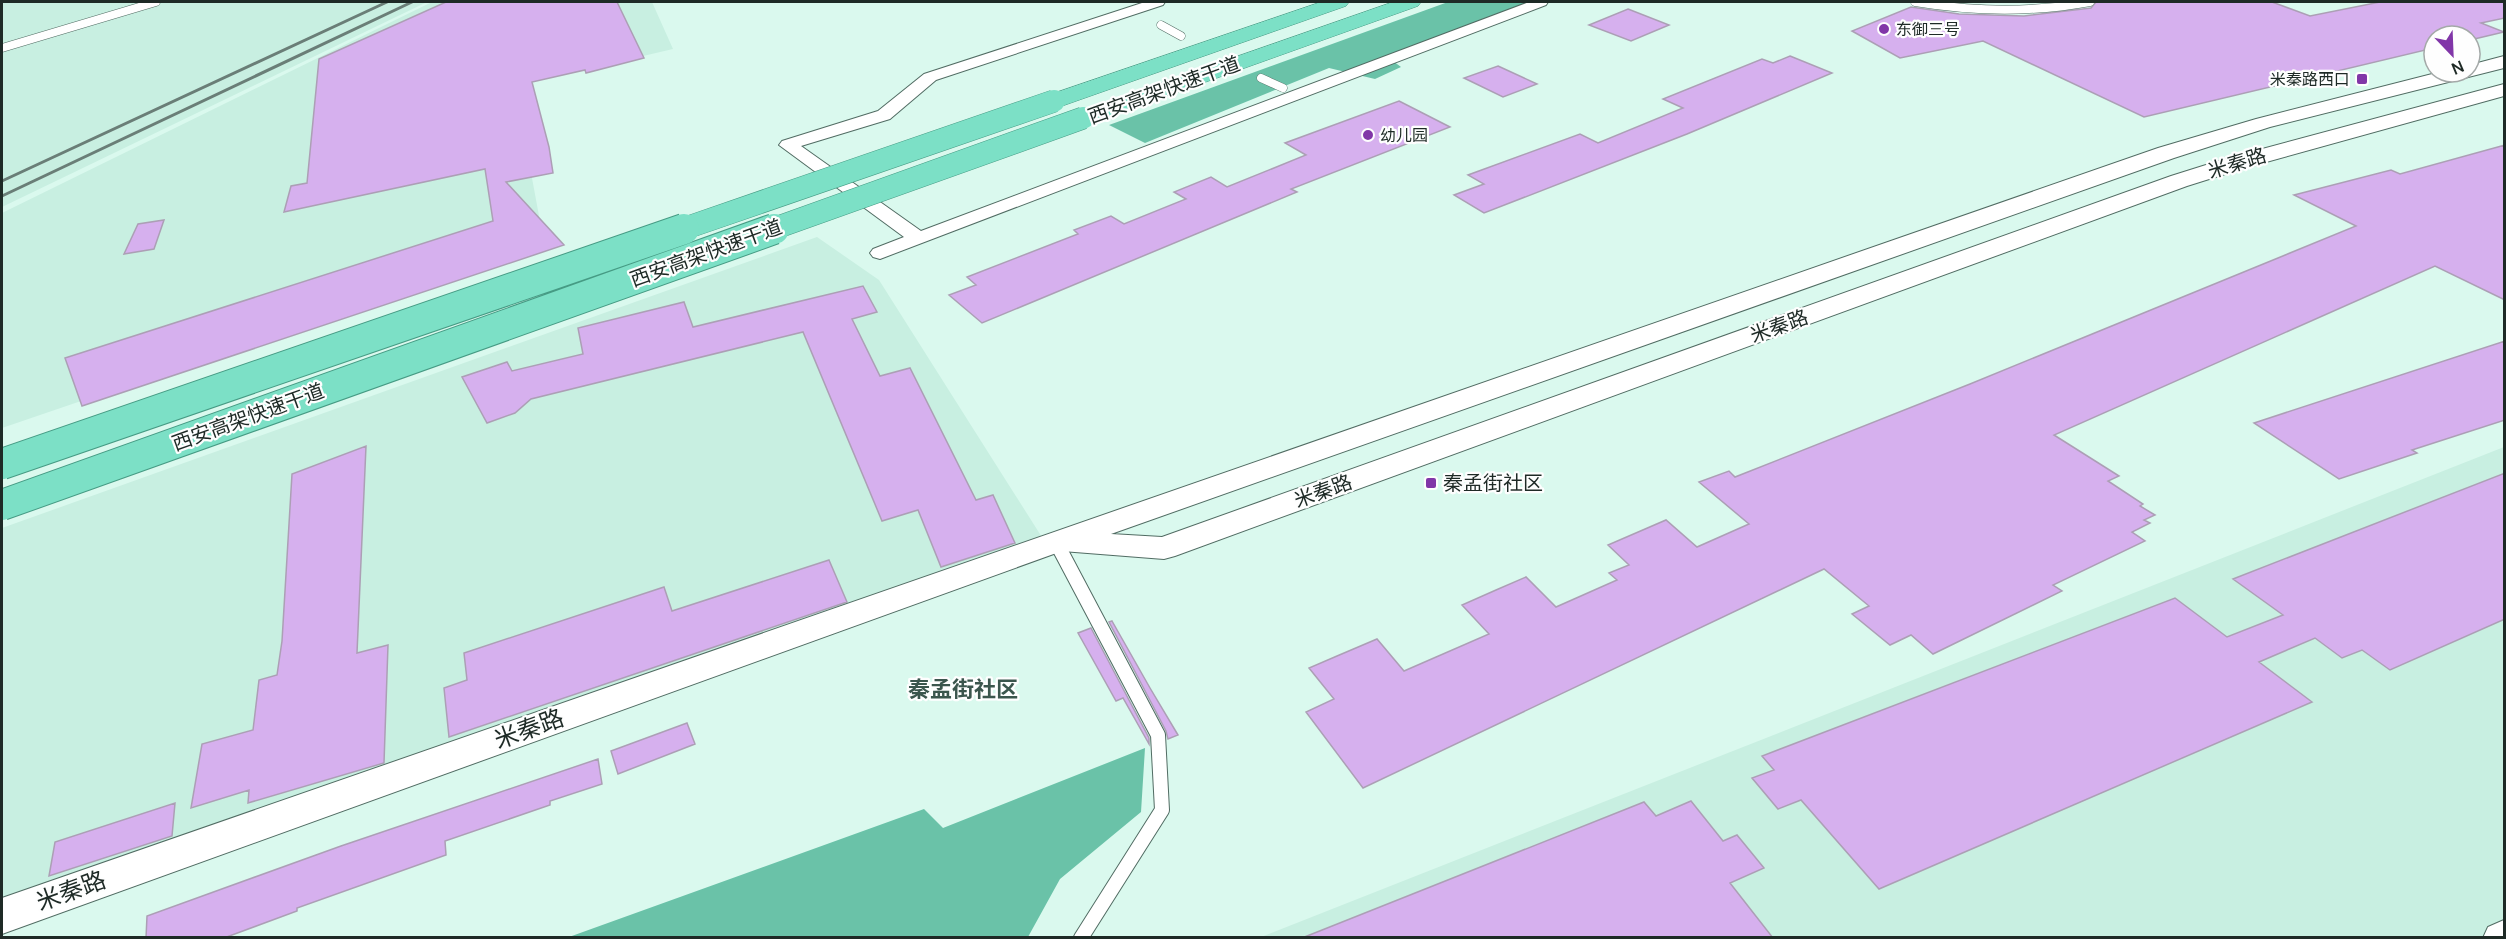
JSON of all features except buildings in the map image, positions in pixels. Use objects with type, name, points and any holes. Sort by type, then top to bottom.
[{"type":"highway","name":"西安高架快速干道","points":[[2,464],[1340,2]]},
{"type":"highway","name":"西安高架快速干道","points":[[2,505],[1411,2]]},
{"type":"street","points":[[914,235],[788,145],[884,115],[930,76],[1158,2]]},
{"type":"street","points":[[914,235],[1283,88],[1508,2]]},
{"type":"street","points":[[876,249],[1541,2]]},
{"type":"street","points":[[2482,67],[2505,62]]},
{"type":"street","name":"米秦路","points":[[2,916],[1359,435],[2166,153],[2263,123],[2422,83]]},
{"type":"street","name":"米秦路","points":[[1056,542],[1164,548],[2179,181],[2284,149],[2505,90]]},
{"type":"street","points":[[1359,435],[1388,468]]},
{"type":"street","points":[[2500,938],[2505,935]]},
{"type":"lane","points":[[2,48],[156,2]]},
{"type":"lane","points":[[1914,2],[1996,12],[2048,10],[2090,2]]},
{"type":"lane","points":[[1161,25],[1181,36]]},
{"type":"lane","points":[[1261,78],[1283,88]]},
{"type":"lane","points":[[1056,542],[1158,735],[1162,810],[1081,938]]},
{"type":"shaded area","points":[[2,2],[427,2],[2,207]]},
{"type":"shaded area","points":[[432,2],[652,2],[673,49],[515,86],[544,243],[2,428],[2,213]]},
{"type":"shaded area","points":[[817,237],[879,280],[1045,542],[2,901],[2,528]]},
{"type":"shaded area","points":[[2504,447],[2504,937],[1261,937]]},
{"type":"green space","points":[[1448,2],[1546,2],[1389,58],[1401,67],[1375,79],[1329,68],[1145,143],[1109,125]]},
{"type":"green space","points":[[1145,748],[1141,812],[1060,879],[1028,937],[569,937],[924,809],[943,828]]},
{"type":"railway","points":[[2,181],[387,2]]},
{"type":"railway","points":[[2,196],[412,2]]},
{"type":"place","name":"东御三号","points":[[1884,29]]},
{"type":"place","name":"米秦路西口","points":[[2362,79]]},
{"type":"place","name":"幼儿园","points":[[1368,135]]},
{"type":"place","name":"秦孟街社区","points":[[1431,483]]},
{"type":"district","name":"秦孟街社区","points":[[963,689]]}]
